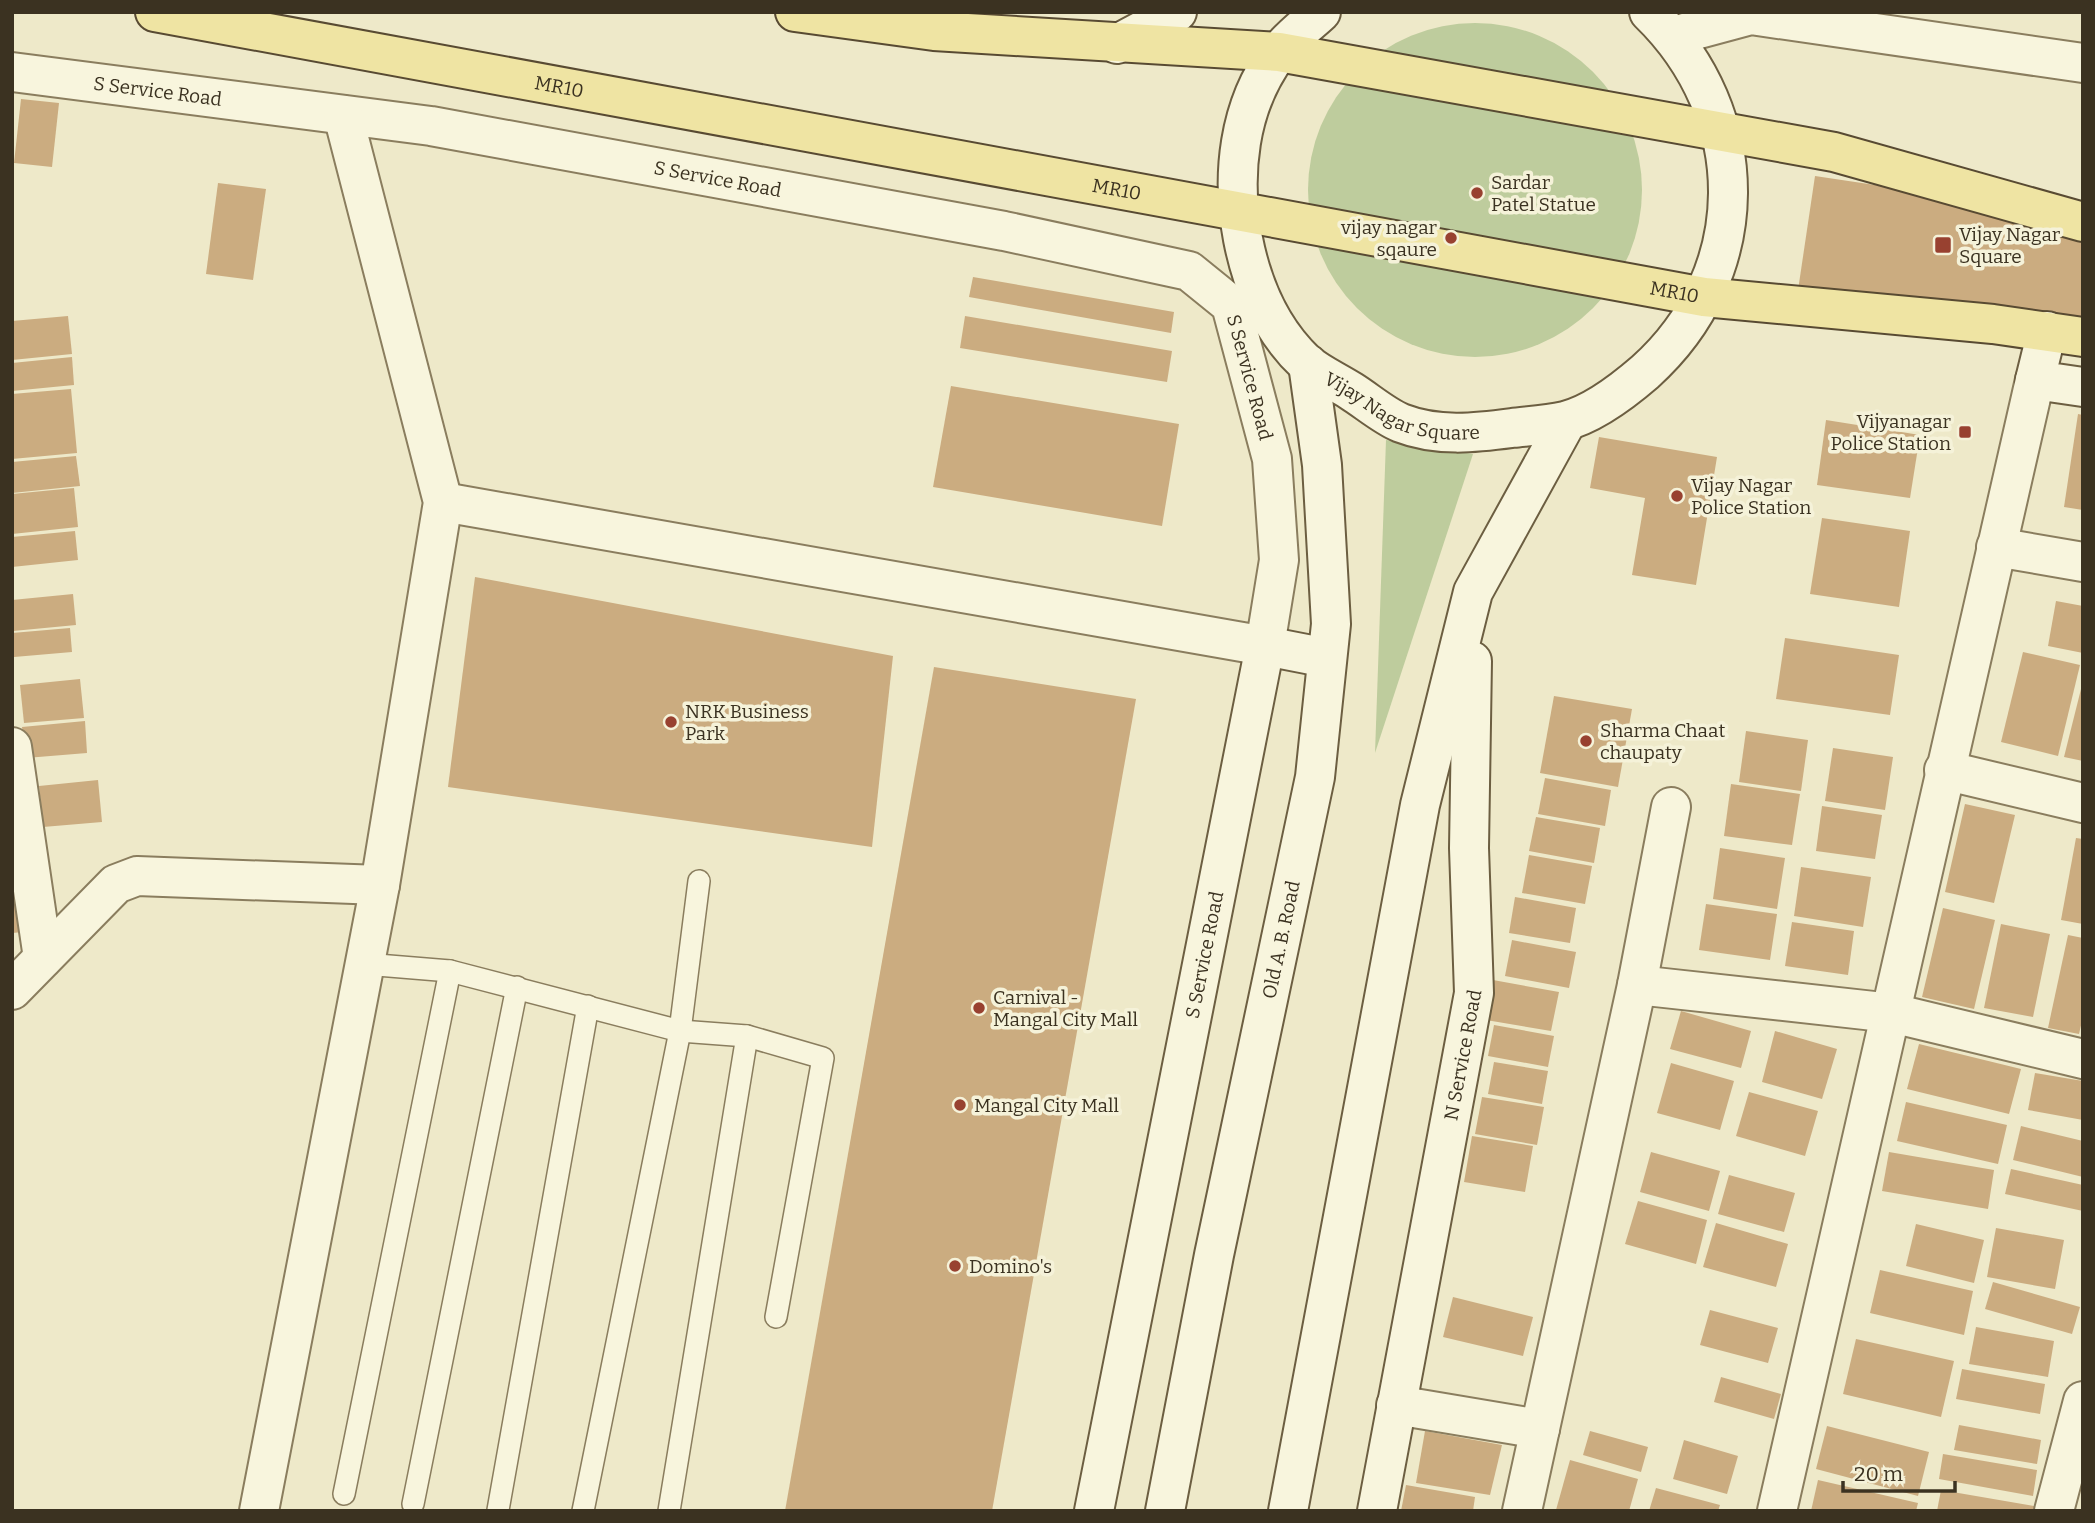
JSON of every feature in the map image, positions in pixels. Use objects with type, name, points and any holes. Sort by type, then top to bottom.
[{"type":"main road","name":"MR10","points":[[155,12],[1704,297],[2065,334]]},
{"type":"main road","points":[[795,12],[934,31],[1279,52],[1834,152],[2083,222]]},
{"type":"street","points":[[1117,44],[1177,12]]},
{"type":"street","name":"Vijay Nagar Square","points":[[1321,12],[1279,52],[1255,94],[1241,141],[1235,189],[1249,272],[1264,306],[1283,336],[1307,364],[1401,423],[1461,435],[1567,421],[1623,392],[1670,350],[1704,297],[1725,232],[1727,164],[1723,133],[1695,65],[1661,24]]},
{"type":"street","points":[[1661,24],[1751,15],[2083,63]]},
{"type":"street","name":"S Service Road","points":[[12,72],[431,126],[1004,232],[1189,271],[1231,305],[1272,459],[1279,560],[1265,646],[1094,1511]]},
{"type":"street","points":[[259,1511],[380,885],[443,502],[343,115]]},
{"type":"street","points":[[1777,1511],[2035,380],[2065,334]]},
{"type":"street","name":"Old A. B. Road","points":[[1165,1511],[1214,1255],[1315,777],[1331,624],[1322,465],[1307,364]]},
{"type":"street","points":[[2035,380],[2083,387]]},
{"type":"street","points":[[1288,1511],[1420,805],[1473,592],[1567,421]]},
{"type":"street","points":[[443,502],[1327,658]]},
{"type":"street","points":[[1996,547],[2083,562]]},
{"type":"street","name":"N Service Road","points":[[1377,1511],[1474,993],[1469,848],[1473,592]]},
{"type":"street","points":[[12,747],[43,958]]},
{"type":"street","points":[[1944,770],[2083,803]]},
{"type":"street","points":[[1522,1511],[1637,985],[1671,807]]},
{"type":"street","points":[[12,990],[116,884],[137,876],[380,885]]},
{"type":"street","points":[[1637,985],[1892,1013],[2083,1059]]},
{"type":"street","points":[[2054,1511],[2083,1401]]},
{"type":"street","points":[[1396,1405],[1540,1429]]},
{"type":"lane","points":[[583,1511],[680,1031],[699,881]]},
{"type":"lane","points":[[365,964],[450,971],[517,986],[680,1031],[747,1036],[823,1058],[776,1317]]},
{"type":"lane","points":[[344,1494],[450,971]]},
{"type":"lane","points":[[414,1504],[517,986]]},
{"type":"lane","points":[[498,1510],[588,1006]]},
{"type":"lane","points":[[669,1511],[747,1036]]},
{"type":"green space","points":[[1475,23],[1508,26],[1539,36],[1568,51],[1593,72],[1614,97],[1629,126],[1639,157],[1642,190],[1639,223],[1629,254],[1614,283],[1593,308],[1568,329],[1539,344],[1508,354],[1475,357],[1442,354],[1411,344],[1382,329],[1357,308],[1336,283],[1321,254],[1311,223],[1308,190],[1311,157],[1321,126],[1336,97],[1357,72],[1382,51],[1411,36],[1442,26]]},
{"type":"green space","points":[[1386,440],[1473,454],[1375,753]]},
{"type":"building","points":[[21,99],[59,103],[52,167],[14,163]]},
{"type":"building","name":"Vijay Nagar Square","points":[[1815,176],[2083,216],[2083,340],[1797,297]]},
{"type":"building","points":[[218,183],[266,189],[253,280],[206,274]]},
{"type":"building","points":[[973,277],[1174,312],[1171,333],[969,297]]},
{"type":"building","points":[[68,316],[72,354],[12,360],[12,321]]},
{"type":"building","points":[[965,316],[1172,351],[1167,382],[960,348]]},
{"type":"building","points":[[72,357],[74,385],[12,391],[12,363]]},
{"type":"building","points":[[951,386],[1179,424],[1162,526],[933,487]]},
{"type":"building","points":[[71,389],[77,453],[12,459],[12,394]]},
{"type":"building","points":[[2078,414],[2083,415],[2083,510],[2064,507]]},
{"type":"building","points":[[1826,420],[1920,435],[1910,498],[1817,485]]},
{"type":"building","points":[[1599,437],[1717,457],[1696,585],[1632,575],[1645,498],[1590,488]]},
{"type":"building","points":[[76,456],[80,486],[12,493],[12,462]]},
{"type":"building","points":[[74,488],[78,527],[12,534],[12,494]]},
{"type":"building","points":[[1822,518],[1910,531],[1899,607],[1810,594]]},
{"type":"building","points":[[75,531],[78,560],[12,567],[12,537]]},
{"type":"building","name":"NRK Business Park","points":[[475,577],[893,656],[872,847],[448,787]]},
{"type":"building","points":[[73,594],[76,625],[13,631],[12,600]]},
{"type":"building","points":[[2056,601],[2083,606],[2083,653],[2048,646]]},
{"type":"building","points":[[70,628],[72,652],[14,657],[12,633]]},
{"type":"building","points":[[1785,638],[1899,655],[1890,715],[1776,699]]},
{"type":"building","points":[[2023,652],[2080,665],[2058,756],[2001,742]]},
{"type":"building","name":"Mangal City Mall","points":[[934,667],[1136,699],[992,1511],[785,1511]]},
{"type":"building","points":[[80,679],[84,718],[24,723],[20,685]]},
{"type":"building","points":[[2083,681],[2083,761],[2064,757]]},
{"type":"building","name":"Sharma Chaat chaupaty","points":[[1554,696],[1632,709],[1618,787],[1540,773]]},
{"type":"building","points":[[85,721],[87,753],[26,758],[22,727]]},
{"type":"building","points":[[1746,731],[1808,740],[1801,791],[1739,782]]},
{"type":"building","points":[[1833,748],[1893,757],[1885,810],[1825,801]]},
{"type":"building","points":[[1545,778],[1611,790],[1605,826],[1538,814]]},
{"type":"building","points":[[98,780],[102,822],[43,827],[39,786]]},
{"type":"building","points":[[1731,784],[1800,794],[1792,845],[1724,836]]},
{"type":"building","points":[[1965,804],[2015,815],[1994,903],[1945,892]]},
{"type":"building","points":[[1822,806],[1882,815],[1875,859],[1816,851]]},
{"type":"building","points":[[1536,817],[1600,828],[1594,863],[1529,851]]},
{"type":"building","points":[[2076,838],[2083,839],[2083,924],[2061,920]]},
{"type":"building","points":[[12,842],[24,932],[12,933]]},
{"type":"building","points":[[1720,848],[1785,858],[1777,909],[1713,899]]},
{"type":"building","points":[[1529,855],[1592,866],[1585,904],[1522,893]]},
{"type":"building","points":[[1801,867],[1871,877],[1863,927],[1794,916]]},
{"type":"building","points":[[1515,897],[1576,908],[1570,943],[1509,933]]},
{"type":"building","points":[[1706,904],[1777,914],[1770,960],[1699,950]]},
{"type":"building","points":[[1943,908],[1995,920],[1974,1009],[1922,997]]},
{"type":"building","points":[[1792,922],[1854,931],[1848,975],[1785,966]]},
{"type":"building","points":[[2001,924],[2050,934],[2033,1017],[1984,1008]]},
{"type":"building","points":[[2068,935],[2083,938],[2083,1017],[2079,1034],[2048,1028]]},
{"type":"building","points":[[1512,940],[1576,952],[1569,988],[1505,976]]},
{"type":"building","points":[[1493,980],[1559,992],[1551,1031],[1486,1020]]},
{"type":"building","points":[[1681,1011],[1751,1031],[1741,1068],[1670,1049]]},
{"type":"building","points":[[1494,1025],[1554,1036],[1548,1067],[1488,1056]]},
{"type":"building","points":[[1775,1031],[1837,1049],[1822,1099],[1762,1082]]},
{"type":"building","points":[[1919,1044],[2021,1069],[2009,1114],[1907,1089]]},
{"type":"building","points":[[1494,1062],[1548,1071],[1542,1104],[1488,1094]]},
{"type":"building","points":[[1671,1063],[1734,1081],[1720,1130],[1657,1113]]},
{"type":"building","points":[[2035,1073],[2083,1081],[2083,1120],[2028,1110]]},
{"type":"building","points":[[1749,1092],[1818,1111],[1805,1156],[1736,1136]]},
{"type":"building","points":[[1482,1097],[1544,1107],[1537,1145],[1475,1134]]},
{"type":"building","points":[[1906,1102],[2007,1125],[1998,1164],[1897,1141]]},
{"type":"building","points":[[2021,1126],[2083,1141],[2083,1177],[2013,1160]]},
{"type":"building","points":[[1472,1136],[1533,1146],[1525,1192],[1464,1182]]},
{"type":"building","points":[[1651,1152],[1720,1171],[1709,1211],[1640,1192]]},
{"type":"building","points":[[1889,1152],[1994,1170],[1988,1209],[1882,1191]]},
{"type":"building","points":[[2011,1169],[2083,1185],[2083,1211],[2005,1194]]},
{"type":"building","points":[[1729,1175],[1795,1193],[1784,1232],[1718,1214]]},
{"type":"building","points":[[1638,1201],[1707,1220],[1696,1264],[1625,1244]]},
{"type":"building","points":[[1716,1223],[1788,1244],[1776,1287],[1703,1267]]},
{"type":"building","points":[[1916,1224],[1984,1240],[1974,1283],[1906,1266]]},
{"type":"building","points":[[1996,1228],[2064,1240],[2055,1289],[1987,1277]]},
{"type":"building","points":[[1880,1270],[1973,1291],[1964,1335],[1870,1313]]},
{"type":"building","points":[[1993,1282],[2080,1307],[2072,1334],[1985,1309]]},
{"type":"building","points":[[1453,1297],[1533,1317],[1523,1356],[1443,1337]]},
{"type":"building","points":[[1710,1310],[1778,1328],[1768,1363],[1700,1345]]},
{"type":"building","points":[[1976,1327],[2054,1341],[2048,1377],[1969,1364]]},
{"type":"building","points":[[1856,1339],[1954,1361],[1941,1417],[1843,1394]]},
{"type":"building","points":[[1962,1369],[2045,1384],[2040,1414],[1956,1399]]},
{"type":"building","points":[[1721,1377],[1781,1394],[1774,1419],[1714,1402]]},
{"type":"building","points":[[1959,1425],[2041,1440],[2037,1464],[1954,1450]]},
{"type":"building","points":[[1827,1426],[1929,1452],[1918,1496],[1816,1469]]},
{"type":"building","points":[[1425,1431],[1502,1445],[1490,1495],[1416,1483]]},
{"type":"building","points":[[1590,1431],[1648,1447],[1641,1472],[1583,1455]]},
{"type":"building","points":[[1684,1440],[1738,1456],[1727,1494],[1673,1479]]},
{"type":"building","points":[[1943,1454],[2037,1470],[2033,1496],[1939,1479]]},
{"type":"building","points":[[1570,1460],[1638,1479],[1629,1511],[1556,1510]]},
{"type":"building","points":[[1818,1480],[1918,1503],[1916,1511],[1811,1511]]},
{"type":"building","points":[[1406,1485],[1475,1497],[1473,1511],[1401,1511]]},
{"type":"building","points":[[1656,1488],[1720,1505],[1718,1511],[1649,1511]]},
{"type":"building","points":[[1941,1490],[2040,1507],[2039,1511],[1937,1511]]},
{"type":"place","name":"Sardar Patel Statue","points":[[1477,193]]},
{"type":"place","name":"vijay nagar sqaure","points":[[1451,238]]},
{"type":"place","name":"Vijay Nagar Square","points":[[1943,245]]},
{"type":"place","name":"Vijyanagar Police Station","points":[[1965,432]]},
{"type":"place","name":"Vijay Nagar Police Station","points":[[1677,496]]},
{"type":"place","name":"NRK Business Park","points":[[671,722]]},
{"type":"place","name":"Sharma Chaat chaupaty","points":[[1586,741]]},
{"type":"place","name":"Carnival - Mangal City Mall","points":[[979,1008]]},
{"type":"place","name":"Mangal City Mall","points":[[960,1105]]},
{"type":"place","name":"Domino's","points":[[955,1266]]}]
